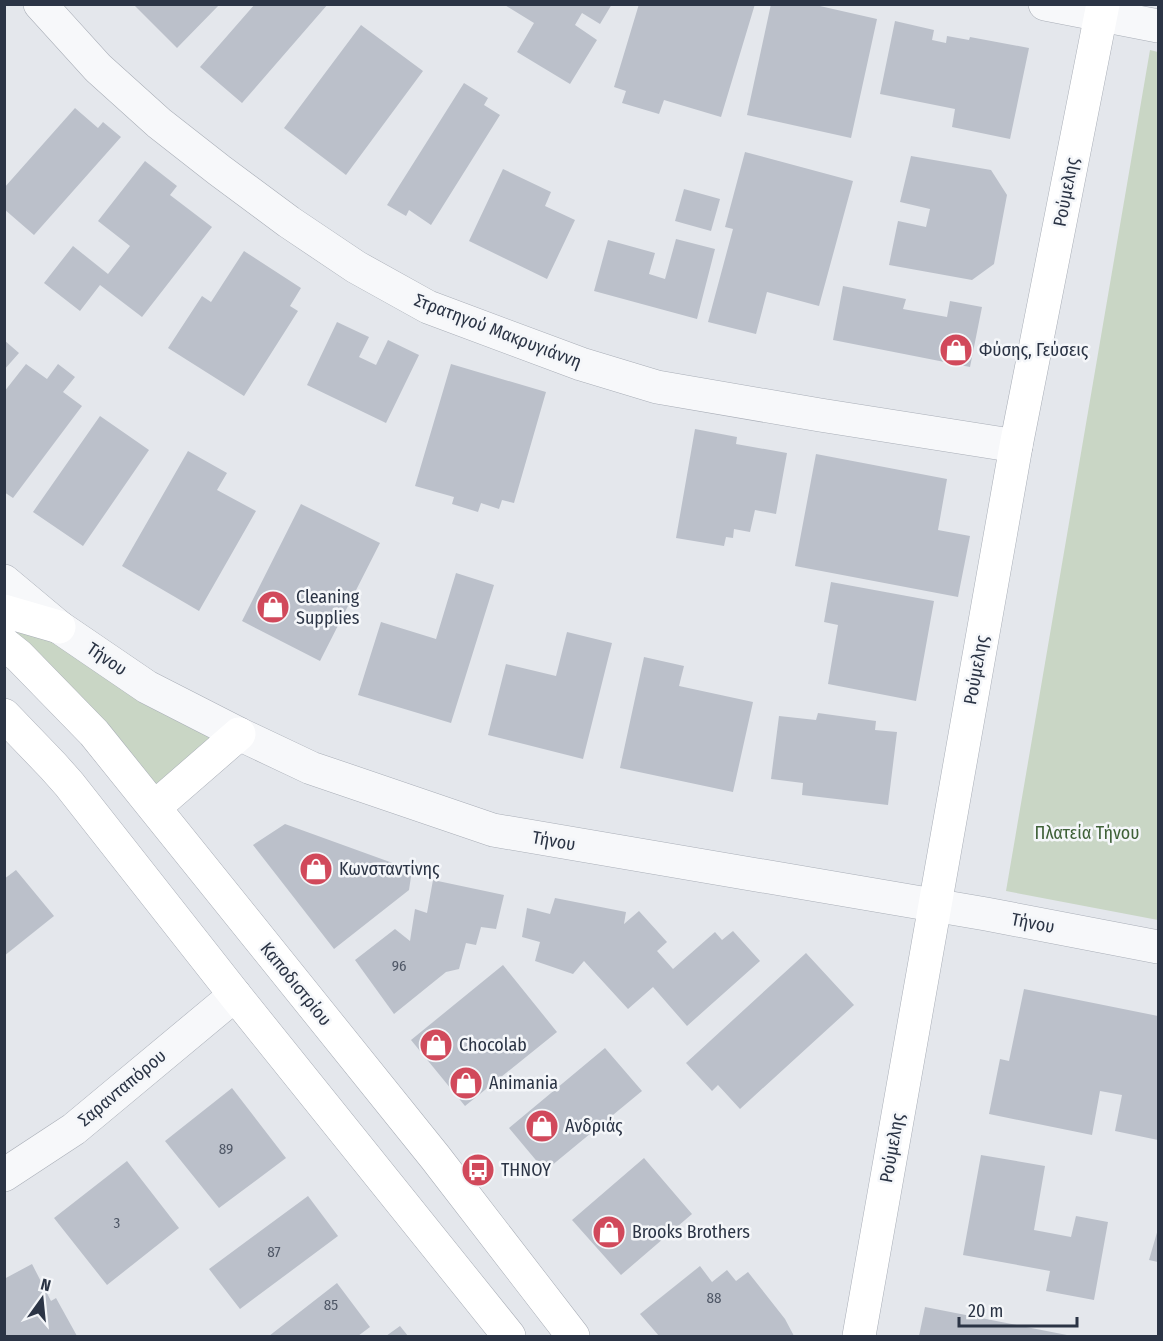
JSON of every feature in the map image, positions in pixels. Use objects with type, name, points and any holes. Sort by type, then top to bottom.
[{"type":"main road","name":"Ρούμελης","points":[[859,1336],[1016,446],[1102,10]]},
{"type":"main road","points":[[4,610],[59,627]]},
{"type":"main road","name":"Καποδιστρίου","points":[[4,644],[19,656],[94,733],[155,807],[435,1157],[573,1336]]},
{"type":"main road","points":[[4,715],[69,784],[509,1336]]},
{"type":"main road","points":[[155,807],[240,735]]},
{"type":"street","name":"Στρατηγού Μακρυγιάννη","points":[[40,4],[98,68],[159,123],[219,170],[289,222],[356,267],[428,307],[581,364],[657,387],[1016,446]]},
{"type":"street","points":[[1045,4],[1102,10],[1158,26]]},
{"type":"street","name":"Τήνου","points":[[4,581],[59,627],[147,687],[240,735],[311,768],[493,830],[935,905],[1158,947]]},
{"type":"street","name":"Σαρανταπόρου","points":[[4,1175],[74,1129],[236,995]]},
{"type":"green space","name":"Πλατεία Τήνου","points":[[1150,50],[1158,52],[1158,920],[1006,891]]},
{"type":"green space","points":[[4,611],[239,734],[155,807],[19,656]]},
{"type":"building","points":[[133,4],[220,4],[177,48]]},
{"type":"building","points":[[255,4],[328,4],[242,103],[200,67]]},
{"type":"building","points":[[503,4],[612,4],[600,24],[582,13],[575,25],[597,40],[570,84],[517,52],[534,23]]},
{"type":"building","points":[[639,4],[755,4],[721,117],[664,100],[659,114],[622,103],[626,91],[614,87]]},
{"type":"building","points":[[771,4],[811,4],[877,19],[851,138],[747,115]]},
{"type":"building","points":[[895,21],[934,30],[932,40],[946,43],[947,36],[969,40],[970,37],[1029,48],[1010,139],[952,127],[955,109],[880,94]]},
{"type":"building","points":[[361,25],[423,71],[346,175],[284,128]]},
{"type":"building","points":[[464,83],[488,98],[484,105],[500,115],[431,225],[409,210],[406,216],[387,205]]},
{"type":"building","points":[[75,108],[98,128],[103,122],[121,137],[34,235],[4,209],[4,188]]},
{"type":"building","points":[[745,152],[853,181],[819,306],[767,292],[756,334],[708,322],[733,229],[725,227]]},
{"type":"building","points":[[911,156],[991,170],[1007,195],[994,264],[972,280],[889,265],[898,221],[926,227],[930,209],[900,202]]},
{"type":"building","points":[[145,161],[177,186],[170,195],[212,227],[142,317],[100,285],[80,311],[44,283],[73,246],[108,274],[130,246],[98,221]]},
{"type":"building","points":[[503,169],[551,192],[545,206],[575,220],[547,279],[469,241]]},
{"type":"building","points":[[684,189],[720,199],[711,231],[675,221]]},
{"type":"building","points":[[676,239],[715,249],[697,319],[594,291],[608,240],[655,253],[649,274],[665,279]]},
{"type":"building","points":[[244,251],[301,288],[290,306],[298,311],[244,396],[168,348],[202,296],[211,302]]},
{"type":"building","points":[[843,286],[906,299],[903,309],[947,317],[950,301],[982,307],[970,367],[833,340]]},
{"type":"building","points":[[337,322],[369,337],[359,357],[376,365],[388,340],[419,355],[386,423],[307,385]]},
{"type":"building","points":[[4,340],[19,353],[4,370]]},
{"type":"building","points":[[26,364],[47,379],[58,364],[75,377],[63,392],[82,406],[13,498],[4,492],[4,392]]},
{"type":"building","points":[[451,364],[546,392],[514,503],[502,500],[499,509],[481,503],[478,512],[452,504],[454,497],[415,486]]},
{"type":"building","points":[[100,416],[149,450],[83,546],[33,512]]},
{"type":"building","points":[[695,429],[737,437],[736,444],[787,453],[776,514],[755,510],[750,532],[734,529],[733,538],[726,537],[724,546],[676,538]]},
{"type":"building","points":[[188,451],[227,473],[217,490],[256,511],[199,611],[122,566]]},
{"type":"building","points":[[816,454],[947,479],[938,530],[970,536],[958,597],[795,566]]},
{"type":"building","points":[[301,504],[380,543],[320,661],[242,621]]},
{"type":"building","points":[[456,573],[494,585],[451,723],[358,695],[381,622],[436,639]]},
{"type":"building","points":[[831,582],[934,601],[916,701],[828,684],[838,625],[824,622]]},
{"type":"building","points":[[567,632],[612,643],[583,759],[488,735],[506,664],[556,676]]},
{"type":"building","points":[[644,657],[684,666],[679,686],[753,702],[733,792],[620,768]]},
{"type":"building","points":[[818,713],[876,721],[875,730],[897,732],[888,805],[802,795],[803,783],[771,779],[779,716],[816,720]]},
{"type":"building","points":[[285,824],[412,870],[409,890],[334,949],[253,845]]},
{"type":"building","points":[[16,870],[54,916],[4,956],[4,879]]},
{"type":"building","points":[[433,880],[504,895],[496,929],[481,927],[476,945],[466,943],[459,969],[446,972],[394,1014],[355,960],[395,929],[410,941],[415,909],[427,913]]},
{"type":"building","points":[[555,898],[626,912],[624,924],[639,911],[667,942],[657,951],[673,969],[715,932],[722,940],[733,931],[760,961],[687,1026],[653,987],[628,1009],[584,961],[573,974],[535,961],[540,942],[522,937],[527,908],[550,914]]},
{"type":"building","points":[[806,953],[854,1005],[740,1109],[718,1085],[712,1091],[686,1063]]},
{"type":"building","points":[[503,965],[557,1032],[465,1106],[411,1040]]},
{"type":"building","points":[[1024,989],[1158,1016],[1158,1140],[1115,1131],[1122,1095],[1100,1091],[1092,1135],[989,1114],[1000,1059],[1009,1061]]},
{"type":"building","points":[[605,1048],[642,1091],[545,1171],[509,1128]]},
{"type":"building","points":[[232,1088],[286,1158],[219,1208],[165,1141]]},
{"type":"building","points":[[981,1155],[1045,1166],[1034,1230],[1071,1237],[1076,1216],[1108,1222],[1094,1300],[1046,1291],[1050,1271],[963,1255]]},
{"type":"building","points":[[644,1158],[692,1214],[621,1275],[572,1220]]},
{"type":"building","points":[[127,1161],[179,1228],[107,1285],[54,1218]]},
{"type":"building","points":[[308,1196],[338,1236],[240,1309],[209,1269]]},
{"type":"building","points":[[1158,1229],[1158,1262],[1149,1260]]},
{"type":"building","points":[[32,1264],[51,1301],[56,1298],[77,1336],[4,1336],[4,1279]]},
{"type":"building","points":[[700,1266],[712,1282],[727,1270],[736,1281],[748,1272],[785,1319],[794,1336],[659,1336],[640,1314]]},
{"type":"building","points":[[337,1283],[370,1327],[358,1336],[269,1336]]},
{"type":"building","points":[[925,1307],[1067,1335],[1067,1336],[919,1336]]},
{"type":"building","points":[[400,1326],[408,1336],[386,1336]]},
{"type":"place","name":"Φύσης, Γεύσεις","points":[[956,350]]},
{"type":"place","name":"Cleaning Supplies","points":[[273,607]]},
{"type":"place","name":"Κωνσταντίνης","points":[[316,869]]},
{"type":"place","name":"Chocolab","points":[[436,1045]]},
{"type":"place","name":"Animania","points":[[466,1083]]},
{"type":"place","name":"Ανδριάς","points":[[542,1126]]},
{"type":"place","name":"ΤΗΝΟΥ","points":[[478,1170]]},
{"type":"place","name":"Brooks Brothers","points":[[609,1232]]}]
